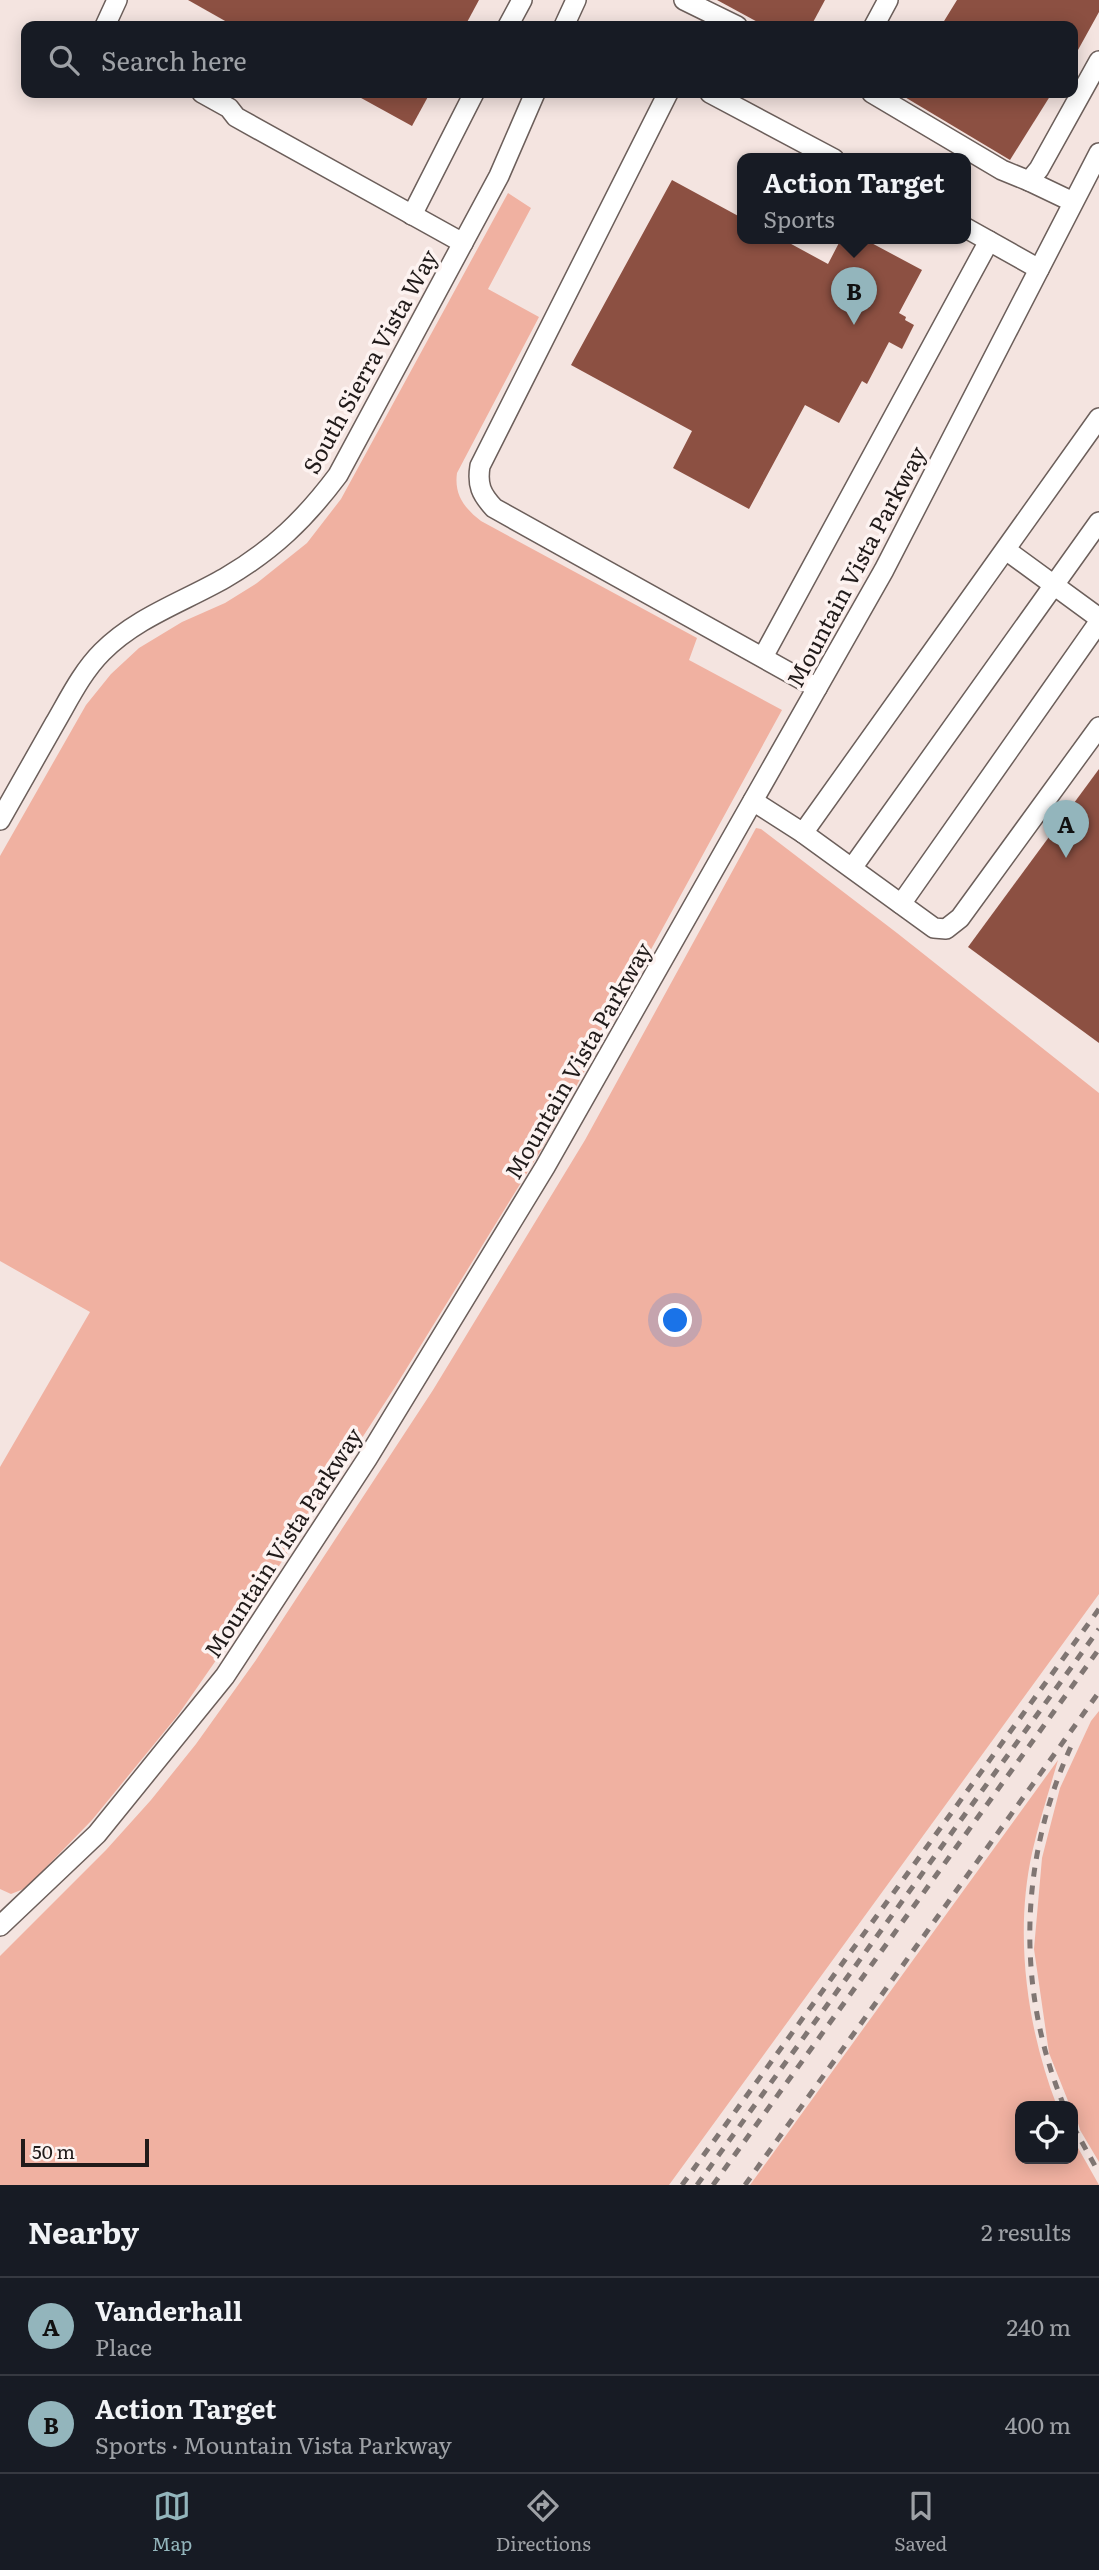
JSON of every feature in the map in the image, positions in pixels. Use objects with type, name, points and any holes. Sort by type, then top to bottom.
[{"type":"street","points":[[106,21],[117,0]]},
{"type":"street","points":[[511,21],[522,0]]},
{"type":"street","points":[[566,21],[576,0]]},
{"type":"street","points":[[684,0],[727,21]]},
{"type":"street","points":[[877,21],[888,0]]},
{"type":"street","points":[[1029,181],[1039,169],[1099,61]]},
{"type":"street","points":[[211,98],[229,108],[236,117],[463,243]]},
{"type":"street","points":[[412,215],[471,98]]},
{"type":"street","name":"South Sierra Vista Way","points":[[0,820],[65,705],[102,652],[130,628],[155,612],[223,579],[258,558],[291,531],[338,475],[499,176],[533,98]]},
{"type":"street","points":[[665,98],[480,466],[478,482],[482,495],[494,508],[817,688]]},
{"type":"street","points":[[719,98],[823,153]]},
{"type":"street","points":[[880,98],[1002,170],[1073,202]]},
{"type":"street","name":"Mountain Vista Parkway","points":[[3,1916],[97,1834],[225,1676],[367,1460],[545,1167],[884,570],[1099,153]]},
{"type":"street","points":[[971,231],[1039,269]]},
{"type":"street","points":[[763,657],[989,241]]},
{"type":"street","points":[[803,833],[1099,418]]},
{"type":"street","points":[[852,868],[1099,522]]},
{"type":"street","points":[[901,904],[1099,620],[1006,550]]},
{"type":"street","points":[[753,802],[803,833],[934,928],[946,929],[960,918],[1099,727]]},
{"type":"shaded area","points":[[508,193],[531,208],[488,289],[539,317],[457,473],[457,488],[462,500],[481,521],[697,638],[689,660],[782,710],[543,1147],[397,1384],[244,1620],[178,1715],[92,1820],[26,1888],[11,1894],[0,1889],[0,1467],[90,1312],[0,1261],[0,856],[86,705],[111,674],[139,648],[257,583],[307,543],[341,499]]},
{"type":"shaded area","points":[[756,828],[761,829],[897,933],[1099,1093],[1099,1594],[669,2185],[0,2185],[0,1956],[106,1850],[151,1800],[196,1744],[256,1660],[433,1390],[585,1140]]},
{"type":"shaded area","points":[[1099,1711],[1099,2162],[1080,2130],[1078,2101],[1068,2101],[1049,2053],[1034,1949],[1042,1858],[1060,1788],[1091,1721]]},
{"type":"shaded area","points":[[1058,1760],[1032,1853],[1024,1916],[1026,1981],[1031,2014],[1055,2101],[1015,2101],[1015,2164],[1078,2164],[1078,2148],[1099,2185],[750,2185]]},
{"type":"building","points":[[188,0],[479,0],[468,21],[225,21]]},
{"type":"building","points":[[717,0],[825,0],[814,21],[756,21]]},
{"type":"building","points":[[957,0],[1099,0],[1099,12],[1078,50],[1078,21],[944,21]]},
{"type":"building","points":[[361,98],[427,98],[412,126]]},
{"type":"building","points":[[906,98],[1049,98],[1010,160]]},
{"type":"building","points":[[672,180],[737,215],[737,244],[791,244],[828,264],[838,244],[873,244],[922,270],[899,313],[914,325],[902,349],[889,342],[867,384],[862,381],[839,423],[805,405],[749,509],[673,468],[692,431],[571,365]]},
{"type":"building","points":[[1099,769],[1099,1043],[968,947]]},
{"type":"railway","points":[[682,2185],[1099,1609]]},
{"type":"railway","points":[[697,2185],[1099,1629]]},
{"type":"railway","points":[[713,2185],[1099,1649]]},
{"type":"railway","points":[[745,2185],[1099,1692]]},
{"type":"railway","points":[[1062,2101],[1048,2061],[1037,2015],[1031,1968],[1030,1922],[1042,1829],[1074,1740]]},
{"type":"railway","points":[[1078,2135],[1099,2173]]},
{"type":"place","name":"Action Target","points":[[854,325]]},
{"type":"place","name":"Vanderhall","points":[[1066,858]]}]
